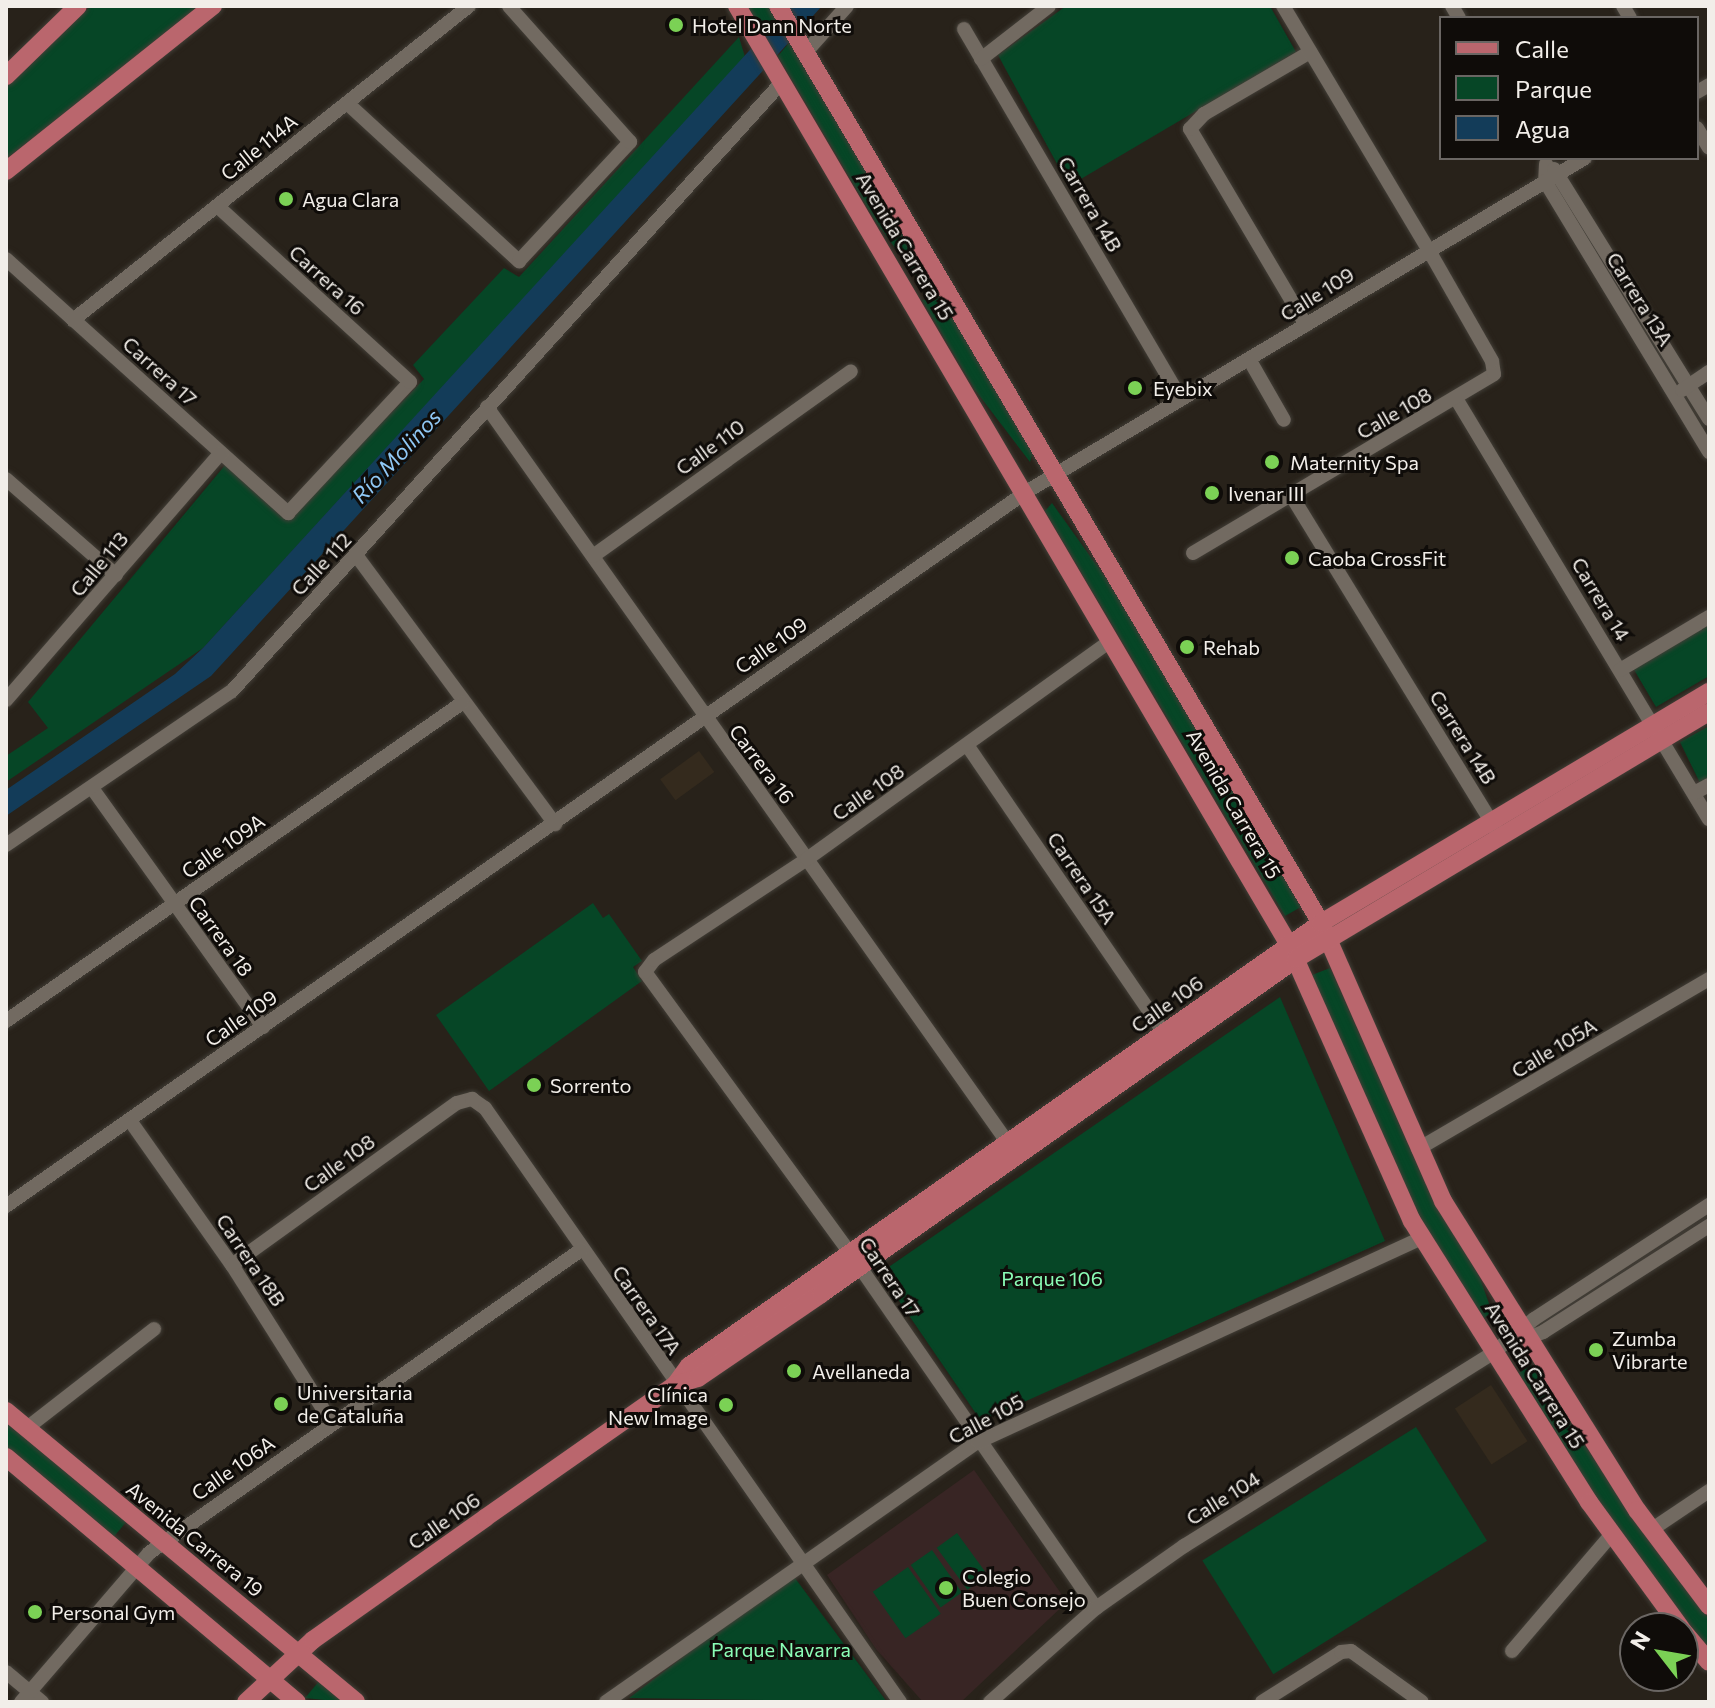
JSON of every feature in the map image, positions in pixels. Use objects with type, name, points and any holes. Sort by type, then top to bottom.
[{"type":"main road","points":[[6,76],[78,6]]},
{"type":"main road","points":[[6,171],[213,6]]},
{"type":"main road","name":"Avenida Carrera 15","points":[[737,6],[1026,492],[1293,952],[1397,1191],[1423,1237],[1611,1535],[1669,1612]]},
{"type":"main road","name":"Avenida Carrera 15","points":[[778,6],[1325,931],[1443,1201],[1523,1334],[1651,1530],[1709,1606]]},
{"type":"main road","points":[[871,232],[887,246],[915,290],[925,292],[932,280],[909,242],[900,214]]},
{"type":"main road","name":"Calle 106","points":[[246,1702],[298,1652],[675,1385],[698,1378],[1008,1143],[1164,1033],[1325,931],[1657,732],[1709,692]]},
{"type":"main road","name":"Calle 106","points":[[1657,732],[1709,712]]},
{"type":"main road","name":"Calle 106","points":[[855,1260],[1293,952]]},
{"type":"main road","name":"Avenida Carrera 19","points":[[6,1411],[356,1702]]},
{"type":"main road","points":[[6,1457],[297,1702]]},
{"type":"street","name":"Calle 114A","points":[[73,320],[469,6]]},
{"type":"street","points":[[347,103],[519,261],[630,142],[509,6]]},
{"type":"street","points":[[801,46],[847,6]]},
{"type":"street","points":[[981,59],[1049,6]]},
{"type":"street","points":[[1283,6],[1428,249]]},
{"type":"street","name":"Carrera 14B","points":[[964,29],[1181,399]]},
{"type":"street","points":[[1306,325],[1190,129],[1204,114],[1310,52]]},
{"type":"street","name":"Calle 112","points":[[6,845],[232,691],[487,407],[777,74]]},
{"type":"street","name":"Calle 109","points":[[6,1206],[131,1122],[702,717],[1026,492],[1428,249],[1582,160]]},
{"type":"street","name":"Carrera 13A","points":[[1544,161],[1560,173],[1709,419]]},
{"type":"street","name":"Carrera 13A","points":[[1544,161],[1545,181],[1709,452]]},
{"type":"street","name":"Carrera 16","points":[[217,206],[410,382],[288,513]]},
{"type":"street","name":"Calle 108","points":[[1193,553],[1490,380],[1492,361],[1428,249]]},
{"type":"street","name":"Carrera 17","points":[[6,259],[288,513]]},
{"type":"street","points":[[1249,359],[1284,420]]},
{"type":"street","name":"Calle 110","points":[[593,556],[851,371]]},
{"type":"street","points":[[1675,395],[1709,372]]},
{"type":"street","name":"Carrera 14","points":[[1457,400],[1709,819]]},
{"type":"street","name":"Carrera 16","points":[[487,407],[702,717],[807,859],[1008,1143]]},
{"type":"street","name":"Calle 113","points":[[7,701],[221,453]]},
{"type":"street","points":[[6,479],[116,575]]},
{"type":"street","name":"Carrera 14B","points":[[1291,495],[1496,829]]},
{"type":"street","points":[[356,555],[462,703],[555,824]]},
{"type":"street","points":[[1620,670],[1709,617]]},
{"type":"street","name":"Calle 108","points":[[645,972],[654,960],[807,859],[1112,640]]},
{"type":"street","name":"Calle 109A","points":[[6,1021],[462,703]]},
{"type":"street","name":"Carrera 15A","points":[[967,745],[1164,1033]]},
{"type":"street","points":[[1694,793],[1709,785]]},
{"type":"street","name":"Carrera 18","points":[[92,788],[263,1027]]},
{"type":"street","name":"Carrera 17","points":[[645,972],[855,1260],[978,1442],[1096,1608]]},
{"type":"street","name":"Calle 105A","points":[[1418,1149],[1709,979]]},
{"type":"street","name":"Calle 108","points":[[232,1265],[457,1103],[472,1099]]},
{"type":"street","name":"Carrera 17A","points":[[472,1099],[485,1108],[800,1564],[900,1702]]},
{"type":"street","name":"Carrera 18B","points":[[131,1122],[232,1265],[332,1423]]},
{"type":"street","points":[[1702,1209],[1708,1229]]},
{"type":"street","name":"Calle 104","points":[[1523,1334],[1702,1209]]},
{"type":"street","name":"Calle 104","points":[[990,1702],[1096,1608],[1184,1546],[1523,1334],[1708,1229]]},
{"type":"street","name":"Calle 105","points":[[616,1699],[800,1564],[978,1442],[1423,1237]]},
{"type":"street","name":"Calle 106A","points":[[25,1697],[137,1567],[164,1542],[581,1250]]},
{"type":"street","points":[[27,1428],[154,1329]]},
{"type":"street","points":[[1651,1530],[1709,1491]]},
{"type":"street","points":[[1512,1651],[1611,1535]]},
{"type":"street","points":[[1262,1702],[1341,1652],[1351,1651],[1422,1702]]},
{"type":"street","points":[[6,1672],[25,1697],[42,1702]]},
{"type":"shaded area","points":[[699,751],[714,772],[675,800],[660,779]]},
{"type":"shaded area","points":[[1491,1385],[1527,1441],[1491,1465],[1455,1408]]},
{"type":"shaded area","name":"Colegio Buen Consejo","points":[[974,1470],[1067,1602],[961,1702],[923,1702],[876,1649],[827,1575]]},
{"type":"green space","points":[[91,6],[202,6],[6,159],[6,87]]},
{"type":"green space","points":[[747,6],[769,6],[778,20],[765,34]]},
{"type":"green space","points":[[1066,6],[1270,6],[1296,52],[1069,186],[998,55]]},
{"type":"green space","points":[[739,37],[745,57],[203,648],[6,782],[6,756],[48,728],[28,702],[226,464],[293,515],[424,379],[413,365],[504,268],[519,277]]},
{"type":"green space","points":[[789,43],[892,213],[921,274],[917,278],[876,222],[778,56]]},
{"type":"green space","points":[[939,290],[1033,452],[1030,462],[975,390],[922,300],[932,299]]},
{"type":"green space","points":[[1052,503],[1118,595],[1301,907],[1285,916],[1045,511]]},
{"type":"green space","points":[[1709,624],[1709,676],[1656,707],[1633,668]]},
{"type":"green space","points":[[1709,726],[1709,778],[1700,783],[1680,742]]},
{"type":"green space","points":[[593,903],[603,918],[609,914],[642,961],[633,967],[642,981],[489,1091],[436,1015]]},
{"type":"green space","points":[[1330,968],[1428,1190],[1480,1278],[1492,1312],[1483,1319],[1411,1206],[1312,975]]},
{"type":"green space","name":"Parque 106","points":[[1280,997],[1385,1241],[981,1421],[880,1273]]},
{"type":"green space","points":[[1531,1365],[1650,1543],[1709,1619],[1709,1649],[1699,1636],[1699,1612],[1679,1612],[1621,1539],[1517,1374]]},
{"type":"green space","points":[[6,1421],[126,1522],[110,1541],[6,1454]]},
{"type":"green space","points":[[1416,1427],[1487,1541],[1273,1674],[1202,1561]]},
{"type":"green space","points":[[957,1533],[988,1575],[967,1590],[937,1548]]},
{"type":"green space","points":[[932,1550],[962,1593],[941,1608],[911,1565]]},
{"type":"green space","points":[[908,1567],[941,1614],[905,1638],[873,1592]]},
{"type":"green space","name":"Parque Navarra","points":[[792,1574],[887,1702],[629,1698]]},
{"type":"green space","points":[[320,1680],[344,1702],[305,1698]]},
{"type":"water","name":"Río Molinos","points":[[790,6],[822,6],[211,676],[6,816],[6,790],[175,674],[203,648]]},
{"type":"place","name":"Hotel Dann Norte","points":[[676,25]]},
{"type":"place","name":"Agua Clara","points":[[286,199]]},
{"type":"place","name":"Eyebix","points":[[1135,388]]},
{"type":"place","name":"Maternity Spa","points":[[1272,462]]},
{"type":"place","name":"Ivenar III","points":[[1212,493]]},
{"type":"place","name":"Caoba CrossFit","points":[[1292,558]]},
{"type":"place","name":"Rehab","points":[[1187,647]]},
{"type":"place","name":"Sorrento","points":[[534,1085]]},
{"type":"place","name":"Zumba Vibrarte","points":[[1596,1350]]},
{"type":"place","name":"Avellaneda","points":[[794,1371]]},
{"type":"place","name":"Universitaria de Cataluña","points":[[281,1404]]},
{"type":"place","name":"Clínica New Image","points":[[726,1405]]},
{"type":"place","name":"Colegio Buen Consejo","points":[[946,1588]]},
{"type":"place","name":"Personal Gym","points":[[35,1612]]}]
